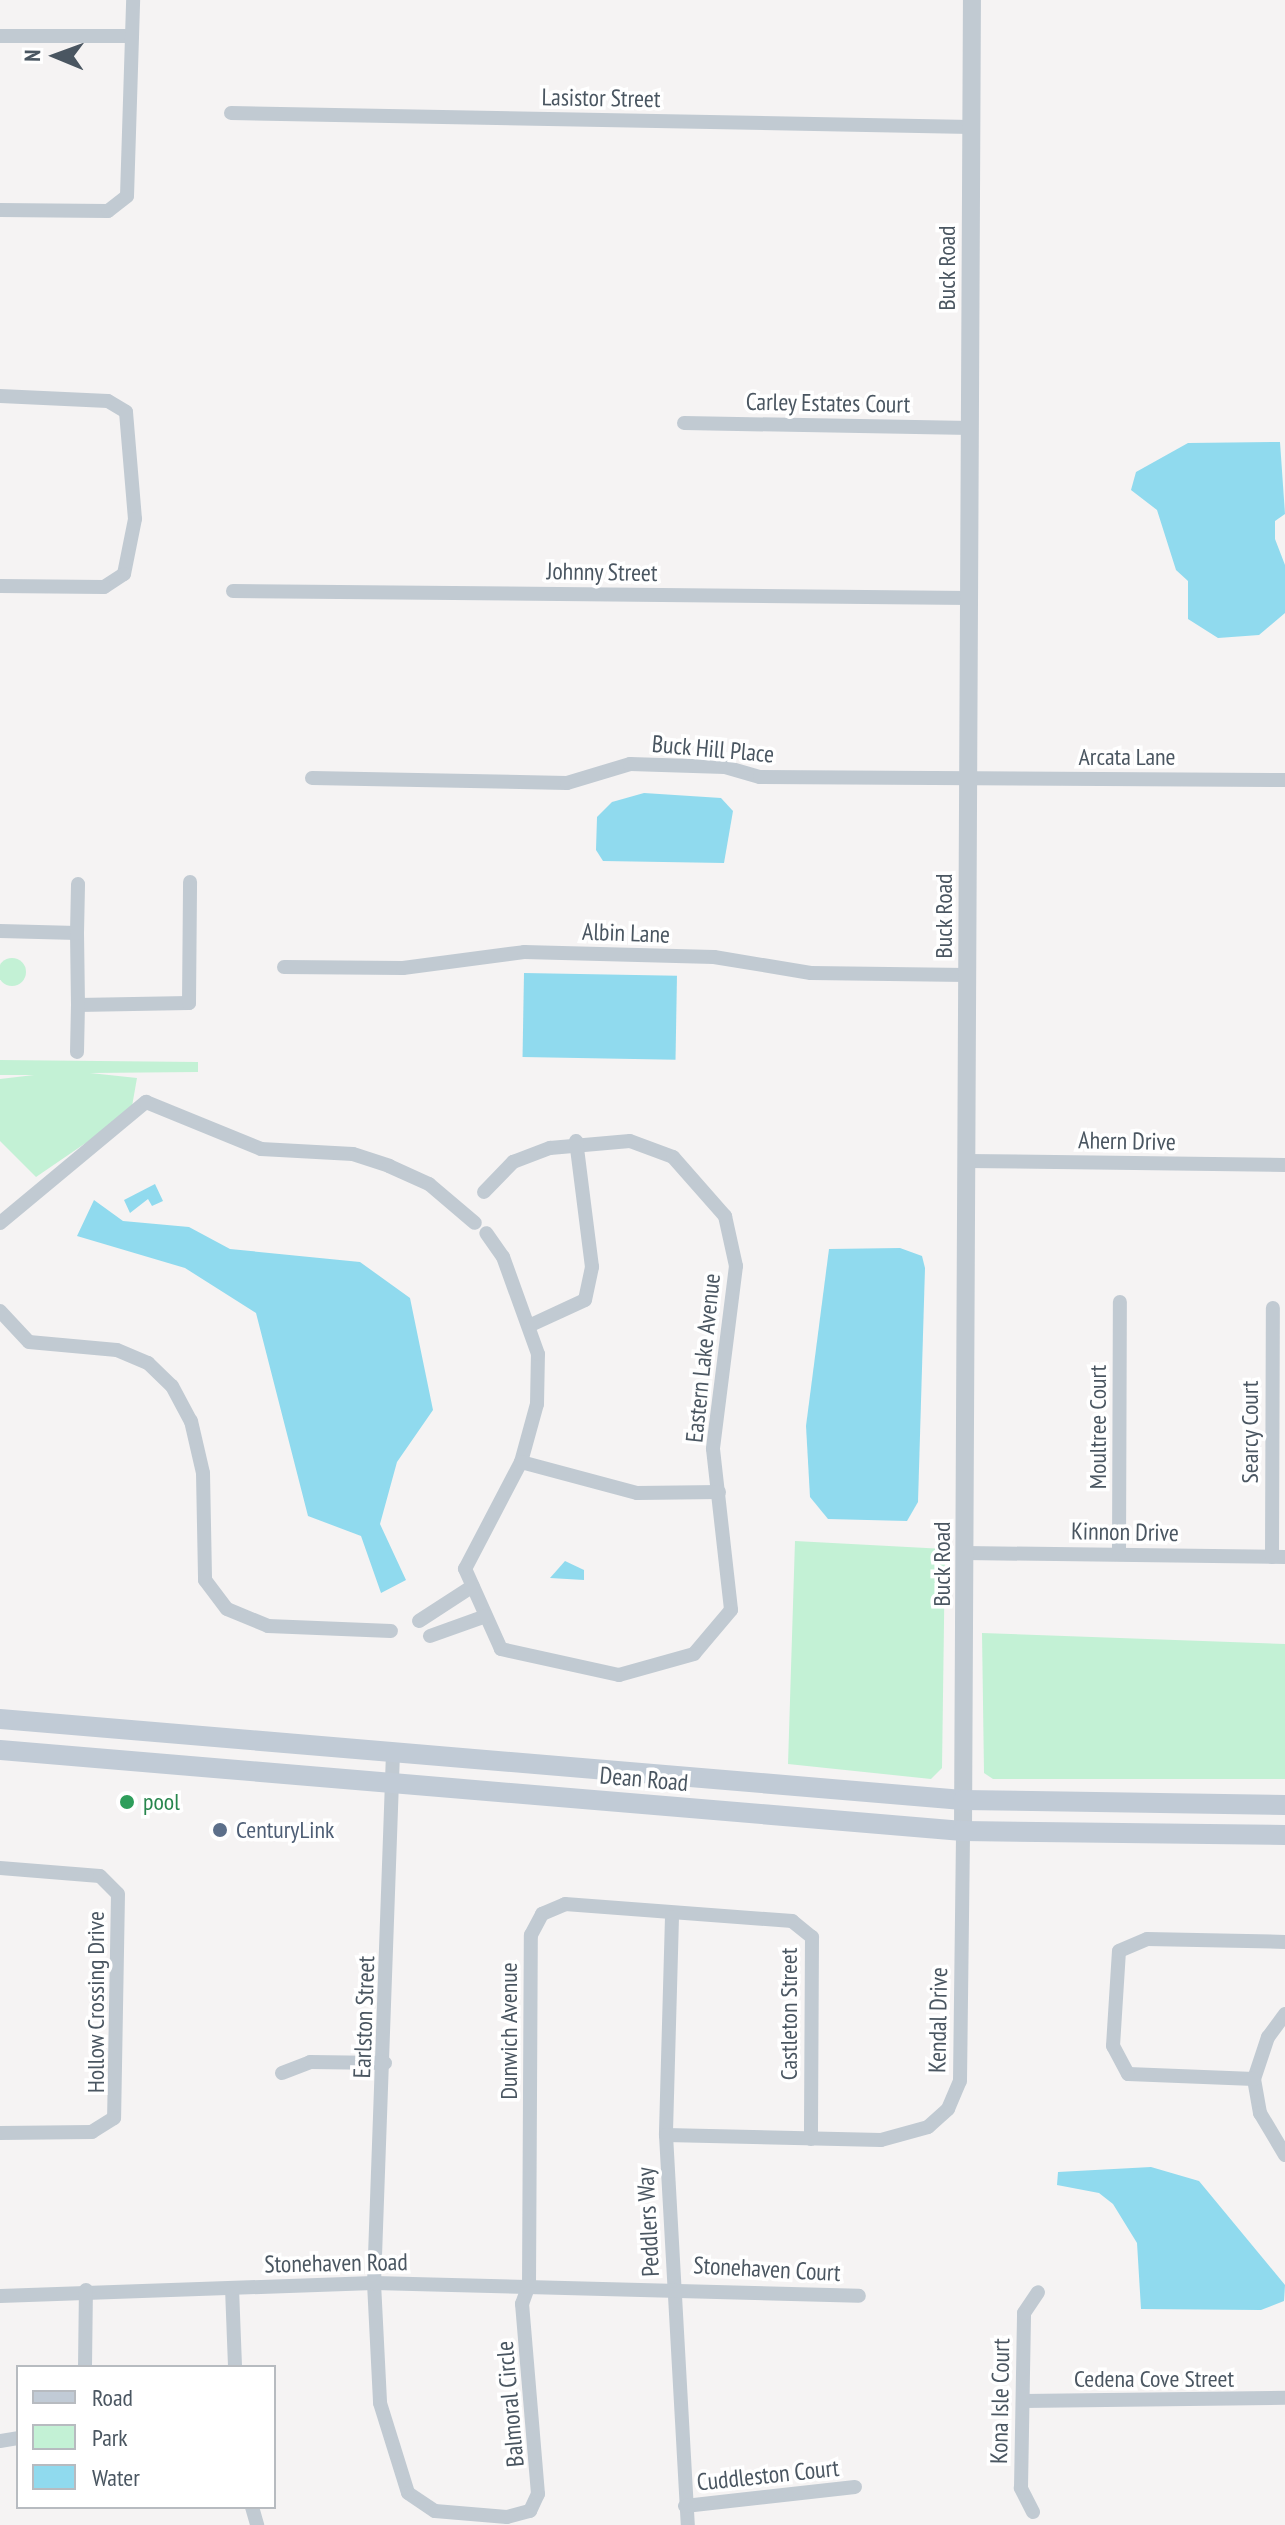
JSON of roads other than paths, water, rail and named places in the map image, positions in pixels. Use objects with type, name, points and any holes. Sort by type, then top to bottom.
[{"type":"main road","name":"Dean Road","points":[[0,1719],[963,1800],[1285,1805]]},
{"type":"main road","name":"Dean Road","points":[[0,1750],[963,1831],[1285,1835]]},
{"type":"street","points":[[0,210],[108,211],[127,196],[133,0]]},
{"type":"street","name":"Buck Road","points":[[963,1831],[972,0]]},
{"type":"street","points":[[0,36],[132,36]]},
{"type":"street","name":"Lasistor Street","points":[[231,113],[971,127]]},
{"type":"street","points":[[0,396],[108,401],[126,412],[135,519],[124,574],[104,587],[0,586]]},
{"type":"street","name":"Carley Estates Court","points":[[684,423],[971,428]]},
{"type":"street","name":"Johnny Street","points":[[233,591],[970,598]]},
{"type":"street","name":"Buck Hill Place","points":[[312,778],[567,783],[630,764],[725,767],[760,777],[969,779]]},
{"type":"street","name":"Arcata Lane","points":[[969,779],[1285,780]]},
{"type":"street","points":[[78,1005],[189,1003],[190,882]]},
{"type":"street","points":[[77,1052],[78,884]]},
{"type":"street","points":[[0,931],[77,933]]},
{"type":"street","name":"Albin Lane","points":[[284,967],[403,968],[524,952],[714,957],[811,973],[967,975]]},
{"type":"street","name":"Eastern Lake Avenue","points":[[0,1223],[146,1102],[261,1149],[353,1154],[429,1184],[480,1228],[533,1324],[537,1404],[521,1462],[465,1569],[501,1649],[619,1675],[694,1654],[731,1610],[719,1492],[717,1385],[736,1266],[725,1216],[673,1157],[630,1141],[576,1141],[513,1162],[484,1192]]},
{"type":"street","points":[[533,1324],[585,1300],[592,1267],[576,1141]]},
{"type":"street","name":"Ahern Drive","points":[[967,1161],[1285,1165]]},
{"type":"street","name":"Moultree Court","points":[[1119,1553],[1120,1302]]},
{"type":"street","name":"Searcy Court","points":[[1273,1308],[1278,1557]]},
{"type":"street","points":[[0,1311],[29,1342],[117,1350],[148,1363],[172,1386],[191,1421],[203,1473],[205,1580],[227,1609],[268,1626],[391,1631]]},
{"type":"street","points":[[521,1462],[637,1493],[719,1492]]},
{"type":"street","name":"Kinnon Drive","points":[[965,1553],[1278,1557]]},
{"type":"street","points":[[419,1621],[473,1586]]},
{"type":"street","points":[[430,1636],[486,1616]]},
{"type":"street","name":"Earlston Street","points":[[374,2283],[385,2063],[393,1753]]},
{"type":"street","name":"Kendal Drive","points":[[666,2135],[881,2140],[928,2127],[948,2109],[960,2081],[963,1831]]},
{"type":"street","name":"Hollow Crossing Drive","points":[[0,1868],[100,1876],[118,1894],[114,2118],[92,2132],[0,2133]]},
{"type":"street","name":"Dunwich Avenue","points":[[529,2285],[531,1935],[542,1914],[565,1904],[672,1917]]},
{"type":"street","name":"Castleton Street","points":[[672,1917],[792,1921],[812,1937],[811,2139]]},
{"type":"street","name":"Peddlers Way","points":[[672,1917],[666,2135],[688,2525]]},
{"type":"street","points":[[1254,2079],[1128,2074],[1113,2046],[1119,1951],[1147,1939],[1285,1942]]},
{"type":"street","points":[[1285,2014],[1268,2037],[1254,2079],[1260,2113],[1285,2155]]},
{"type":"street","points":[[282,2073],[310,2062],[385,2063]]},
{"type":"street","name":"Stonehaven Road","points":[[0,2296],[86,2290],[374,2283],[673,2286]]},
{"type":"street","name":"Balmoral Circle","points":[[374,2283],[380,2403],[408,2493],[435,2511],[507,2517],[530,2511],[538,2494],[522,2304],[529,2285]]},
{"type":"street","name":"Stonehaven Court","points":[[673,2286],[859,2296]]},
{"type":"street","points":[[232,2288],[235,2365]]},
{"type":"street","points":[[85,2365],[86,2290]]},
{"type":"street","name":"Kona Isle Court","points":[[1033,2512],[1021,2488],[1024,2313],[1038,2292]]},
{"type":"street","name":"Cedena Cove Street","points":[[1023,2401],[1285,2398]]},
{"type":"street","name":"Cuddleston Court","points":[[685,2506],[855,2487]]},
{"type":"water","points":[[1280,442],[1285,514],[1275,521],[1275,539],[1285,565],[1285,613],[1259,635],[1218,638],[1188,619],[1188,581],[1176,570],[1157,510],[1131,490],[1136,472],[1188,443]]},
{"type":"water","points":[[644,793],[721,798],[733,811],[724,863],[603,861],[596,850],[597,817],[612,802]]},
{"type":"water","points":[[524,973],[677,976],[676,1060],[523,1057]]},
{"type":"water","points":[[155,1184],[163,1201],[152,1206],[148,1199],[130,1213],[124,1200]]},
{"type":"water","points":[[94,1200],[123,1221],[189,1227],[230,1249],[360,1262],[410,1298],[433,1410],[397,1462],[380,1524],[406,1580],[381,1593],[361,1536],[308,1516],[256,1313],[185,1268],[77,1236]]},
{"type":"water","points":[[900,1248],[922,1256],[925,1268],[918,1502],[907,1521],[828,1519],[810,1497],[806,1426],[829,1249]]},
{"type":"water","points":[[565,1561],[584,1570],[584,1580],[550,1578]]},
{"type":"water","points":[[1151,2167],[1199,2181],[1285,2285],[1284,2301],[1261,2310],[1141,2309],[1137,2243],[1113,2204],[1099,2193],[1057,2185],[1058,2172]]},
{"type":"place","name":"pool","points":[[127,1802]]},
{"type":"place","name":"CenturyLink","points":[[220,1830]]}]
